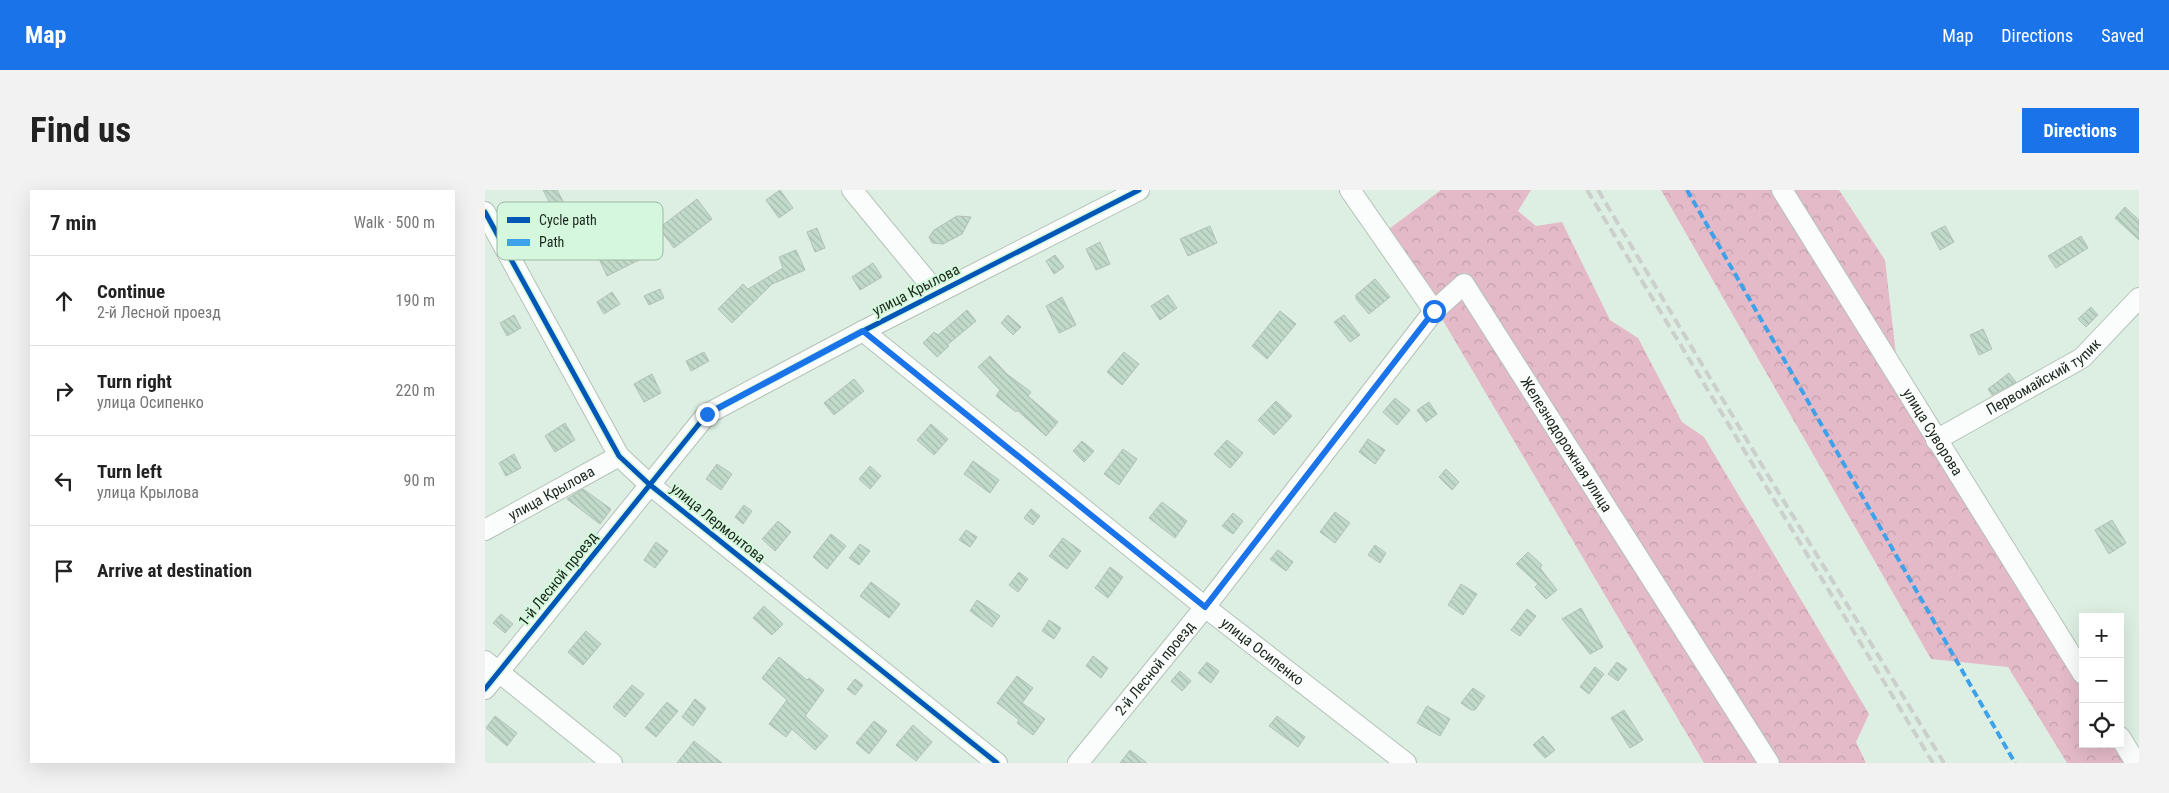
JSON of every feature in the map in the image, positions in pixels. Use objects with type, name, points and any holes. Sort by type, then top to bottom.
[{"type":"street","points":[[852,190],[937,293]]},
{"type":"street","name":"улица Крылова","points":[[649,484],[707,414],[863,331],[1139,190]]},
{"type":"street","points":[[1350,190],[1434,311]]},
{"type":"street","name":"улица Суворова","points":[[1782,190],[2079,668]]},
{"type":"street","name":"улица Лермонтова","points":[[485,212],[497,234]]},
{"type":"street","name":"улица Лермонтова","points":[[511,260],[619,456],[649,484],[997,763]]},
{"type":"street","name":"Железнодорожная улица","points":[[1434,311],[1464,284],[1769,763]]},
{"type":"street","name":"Первомайский тупик","points":[[1936,440],[2082,358],[2139,298]]},
{"type":"street","name":"2-й Лесной проезд","points":[[1078,763],[1205,607],[1434,311]]},
{"type":"street","name":"улица Осипенко","points":[[863,331],[1205,607],[1407,763]]},
{"type":"street","name":"улица Крылова","points":[[485,530],[619,456]]},
{"type":"street","name":"1-й Лесной проезд","points":[[485,689],[492,667],[649,484]]},
{"type":"street","points":[[492,667],[612,763]]},
{"type":"street","points":[[2124,744],[2136,763]]},
{"type":"green space","points":[[1441,190],[1531,190],[1518,211],[1536,226],[1562,222],[1610,320],[1638,338],[1682,422],[1704,437],[1869,714],[1856,742],[1866,763],[1704,763],[1389,229]]},
{"type":"green space","points":[[1661,190],[1839,190],[1885,260],[1898,372],[2079,676],[2079,748],[2121,748],[2130,763],[2067,763],[2008,667],[1931,659]]},
{"type":"building","points":[[543,190],[557,190],[563,202],[549,202]]},
{"type":"building","points":[[780,190],[793,208],[779,218],[766,200]]},
{"type":"building","points":[[697,199],[712,219],[674,248],[663,233],[663,225]]},
{"type":"building","points":[[2125,207],[2139,220],[2139,240],[2115,218]]},
{"type":"building","points":[[957,216],[971,217],[962,234],[943,244],[932,243],[929,237],[934,230]]},
{"type":"building","points":[[1210,226],[1217,243],[1188,256],[1180,239]]},
{"type":"building","points":[[1945,226],[1954,242],[1940,250],[1931,233]]},
{"type":"building","points":[[817,228],[825,248],[815,252],[807,232]]},
{"type":"building","points":[[2081,236],[2088,248],[2056,268],[2048,256]]},
{"type":"building","points":[[1100,242],[1110,264],[1096,270],[1086,249]]},
{"type":"building","points":[[796,250],[805,270],[772,284],[732,323],[718,309],[743,284],[748,289],[783,268],[779,257]]},
{"type":"building","points":[[1055,255],[1064,267],[1054,274],[1046,261]]},
{"type":"building","points":[[600,260],[639,260],[607,276]]},
{"type":"building","points":[[873,263],[882,277],[860,290],[852,277]]},
{"type":"building","points":[[1375,279],[1390,297],[1369,314],[1356,299],[1356,295]]},
{"type":"building","points":[[660,289],[664,298],[649,305],[644,296]]},
{"type":"building","points":[[612,292],[620,304],[604,314],[597,302]]},
{"type":"building","points":[[1168,295],[1177,308],[1160,320],[1151,306]]},
{"type":"building","points":[[1062,297],[1076,325],[1059,333],[1046,306]]},
{"type":"building","points":[[2091,307],[2098,315],[2086,327],[2078,319]]},
{"type":"building","points":[[967,310],[976,321],[947,345],[949,346],[937,357],[923,343],[934,332],[938,335]]},
{"type":"building","points":[[1280,311],[1296,324],[1267,359],[1252,346]]},
{"type":"building","points":[[514,315],[521,328],[507,336],[500,323]]},
{"type":"building","points":[[1008,315],[1021,327],[1013,335],[1001,323]]},
{"type":"building","points":[[1344,315],[1360,335],[1350,342],[1334,322]]},
{"type":"building","points":[[1983,329],[1992,349],[1979,355],[1970,335]]},
{"type":"building","points":[[704,352],[709,361],[691,371],[686,361]]},
{"type":"building","points":[[1124,352],[1139,364],[1122,385],[1107,372]]},
{"type":"building","points":[[990,356],[1007,374],[1031,392],[1028,396],[1058,422],[1046,436],[1017,410],[1016,412],[996,396],[1000,390],[978,367]]},
{"type":"building","points":[[2009,373],[2016,382],[1992,395],[1988,389]]},
{"type":"building","points":[[652,374],[661,393],[644,402],[634,384]]},
{"type":"building","points":[[854,379],[864,391],[834,415],[824,403]]},
{"type":"building","points":[[1395,398],[1410,410],[1397,425],[1383,412]]},
{"type":"building","points":[[1276,401],[1292,416],[1274,435],[1258,420]]},
{"type":"building","points":[[1429,402],[1437,414],[1426,422],[1417,410]]},
{"type":"building","points":[[565,423],[575,440],[555,452],[545,436]]},
{"type":"building","points":[[931,424],[948,439],[934,455],[917,440]]},
{"type":"building","points":[[1368,439],[1385,450],[1375,464],[1359,452]]},
{"type":"building","points":[[1227,440],[1243,453],[1230,468],[1214,454]]},
{"type":"building","points":[[1082,441],[1094,451],[1084,462],[1073,451]]},
{"type":"building","points":[[1123,449],[1137,459],[1119,485],[1104,474]]},
{"type":"building","points":[[514,454],[521,468],[506,476],[499,463]]},
{"type":"building","points":[[973,461],[999,480],[990,493],[964,474]]},
{"type":"building","points":[[717,464],[732,474],[721,490],[706,479]]},
{"type":"building","points":[[870,466],[881,476],[870,489],[859,479]]},
{"type":"building","points":[[1446,469],[1459,482],[1452,490],[1439,477]]},
{"type":"building","points":[[583,489],[611,509],[600,524],[567,499]]},
{"type":"building","points":[[1162,502],[1187,521],[1175,538],[1149,518]]},
{"type":"building","points":[[744,505],[752,511],[743,524],[735,517]]},
{"type":"building","points":[[1031,509],[1040,516],[1033,525],[1024,518]]},
{"type":"building","points":[[1335,512],[1350,523],[1335,543],[1320,532]]},
{"type":"building","points":[[1233,513],[1243,521],[1233,534],[1222,526]]},
{"type":"building","points":[[2112,520],[2126,543],[2109,554],[2095,530]]},
{"type":"building","points":[[778,521],[791,532],[775,551],[762,539]]},
{"type":"building","points":[[966,530],[977,537],[970,547],[959,540]]},
{"type":"building","points":[[831,534],[846,546],[827,569],[813,557]]},
{"type":"building","points":[[1063,538],[1081,551],[1067,569],[1049,556]]},
{"type":"building","points":[[656,542],[668,551],[655,568],[644,560]]},
{"type":"building","points":[[860,544],[870,551],[859,565],[849,558]]},
{"type":"building","points":[[1375,545],[1386,553],[1380,563],[1368,555]]},
{"type":"building","points":[[1278,550],[1293,562],[1286,571],[1270,559]]},
{"type":"building","points":[[1528,552],[1542,565],[1540,568],[1557,590],[1546,599],[1535,587],[1538,584],[1516,564]]},
{"type":"building","points":[[1110,567],[1123,577],[1108,598],[1095,588]]},
{"type":"building","points":[[1019,572],[1028,579],[1018,592],[1009,585]]},
{"type":"building","points":[[871,582],[900,604],[889,618],[860,596]]},
{"type":"building","points":[[1461,584],[1477,594],[1463,615],[1448,605]]},
{"type":"building","points":[[977,600],[1000,616],[992,627],[970,611]]},
{"type":"building","points":[[764,606],[783,624],[772,635],[753,618]]},
{"type":"building","points":[[1581,608],[1603,647],[1590,654],[1562,619]]},
{"type":"building","points":[[1527,609],[1536,616],[1520,636],[1511,630]]},
{"type":"building","points":[[501,614],[513,624],[505,633],[493,623]]},
{"type":"building","points":[[1049,620],[1061,628],[1054,639],[1042,631]]},
{"type":"building","points":[[586,631],[601,644],[583,665],[568,652]]},
{"type":"building","points":[[1093,656],[1108,668],[1101,678],[1086,666]]},
{"type":"building","points":[[779,657],[807,680],[809,678],[824,690],[805,716],[828,736],[815,750],[792,729],[786,737],[769,724],[787,700],[762,678]]},
{"type":"building","points":[[1207,662],[1219,671],[1211,683],[1198,673]]},
{"type":"building","points":[[1617,662],[1627,669],[1618,681],[1608,674]]},
{"type":"building","points":[[1595,667],[1604,674],[1589,694],[1580,687]]},
{"type":"building","points":[[1180,671],[1191,681],[1182,691],[1171,681]]},
{"type":"building","points":[[1017,676],[1033,688],[1022,703],[1045,719],[1033,735],[1017,723],[1019,720],[997,703]]},
{"type":"building","points":[[855,679],[863,685],[855,695],[847,689]]},
{"type":"building","points":[[632,685],[644,694],[625,717],[613,707]]},
{"type":"building","points":[[1473,688],[1485,696],[1475,710],[1471,710],[1461,703]]},
{"type":"building","points":[[695,699],[706,708],[693,726],[682,717]]},
{"type":"building","points":[[667,702],[678,711],[656,737],[645,728]]},
{"type":"building","points":[[1427,706],[1450,719],[1440,736],[1417,723]]},
{"type":"building","points":[[1624,710],[1643,740],[1630,748],[1611,718]]},
{"type":"building","points":[[495,716],[517,733],[507,746],[486,728]]},
{"type":"building","points":[[1277,716],[1305,737],[1298,747],[1269,726]]},
{"type":"building","points":[[874,721],[887,731],[869,754],[856,743]]},
{"type":"building","points":[[913,725],[932,742],[916,761],[896,745]]},
{"type":"building","points":[[1543,736],[1555,750],[1545,758],[1533,745]]},
{"type":"building","points":[[694,741],[722,763],[677,763]]},
{"type":"building","points":[[1130,750],[1147,763],[1120,763]]},
{"type":"railway","points":[[1587,190],[1933,763]]},
{"type":"railway","points":[[1598,190],[1766,472],[1944,763]]},
{"type":"marked path","points":[[1687,190],[2015,763]]},
{"type":"cycle path","points":[[485,689],[707,414],[863,331],[1139,190]]},
{"type":"cycle path","points":[[485,212],[497,234]]},
{"type":"cycle path","points":[[511,260],[619,456],[649,484],[997,763]]},
{"type":"route","points":[[707,414],[863,331],[1205,607],[1434,311]]}]
